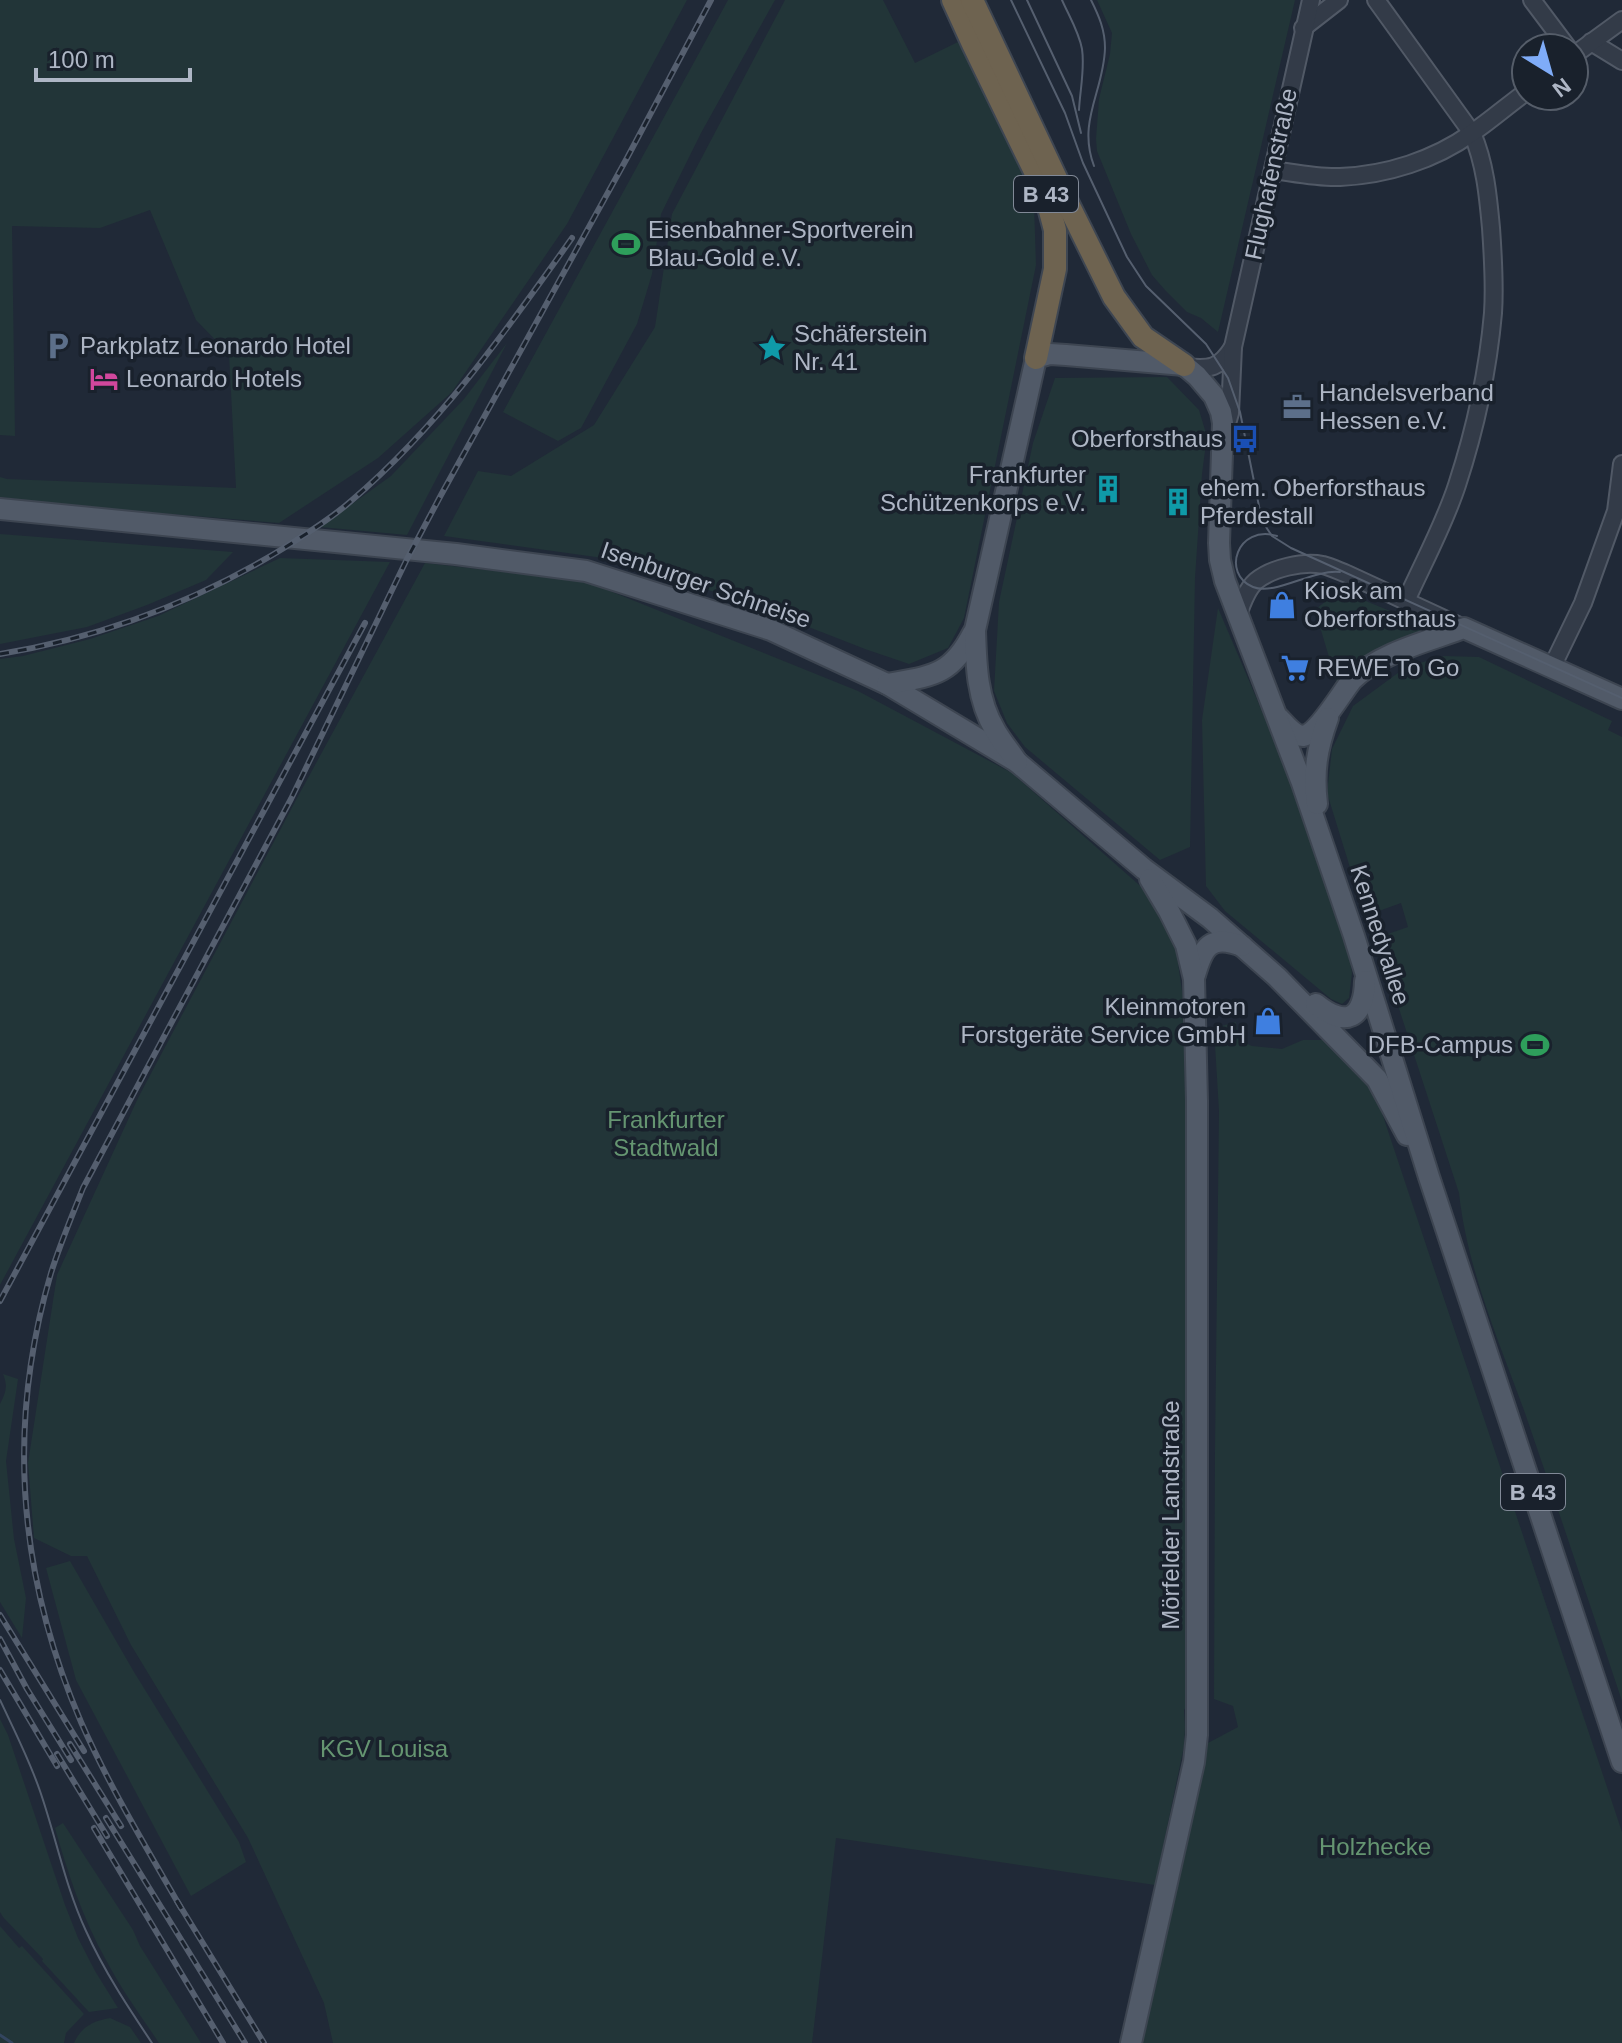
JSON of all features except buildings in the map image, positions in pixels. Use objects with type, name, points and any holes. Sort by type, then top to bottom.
[{"type":"highway","name":"B 43","points":[[953,0],[1045,192],[1055,230],[1055,269],[1036,358]]},
{"type":"highway","name":"B 43","points":[[972,0],[1114,297],[1143,337],[1185,366]]},
{"type":"main road","points":[[1036,358],[1050,354],[1185,366]]},
{"type":"main road","name":"B 43","points":[[1017,762],[994,729],[981,697],[975,630],[1036,358]]},
{"type":"main road","name":"Kennedyallee","points":[[1185,366],[1203,383],[1217,401],[1221,412],[1220,553],[1225,581],[1312,813],[1366,973],[1429,1177],[1622,1762]]},
{"type":"main road","name":"Isenburger Schneise","points":[[0,509],[456,554],[586,571],[771,630],[887,684],[1017,762],[1144,869],[1206,914],[1268,969],[1377,1079],[1429,1177]]},
{"type":"main road","points":[[1277,717],[1293,732],[1305,736],[1324,720],[1355,678],[1376,662],[1464,628],[1622,699]]},
{"type":"main road","points":[[887,684],[932,675],[949,667],[963,653],[975,630]]},
{"type":"main road","points":[[1321,842],[1324,833],[1317,805],[1315,765],[1332,709]]},
{"type":"main road","name":"Mörfelder Landstraße","points":[[1131,2043],[1197,1748],[1197,1101],[1194,979],[1184,940],[1144,869]]},
{"type":"main road","name":"Mörfelder Landstraße","points":[[1194,979],[1202,953],[1209,945],[1224,942],[1243,947]]},
{"type":"main road","points":[[1268,969],[1329,1015],[1338,1018],[1351,1015],[1361,1007],[1365,997],[1366,973]]},
{"type":"street","name":"Flughafenstraße","points":[[1223,432],[1230,413],[1233,347],[1311,0]]},
{"type":"street","points":[[1303,28],[1339,0]]},
{"type":"street","points":[[1376,0],[1472,133],[1480,151],[1494,269],[1493,313],[1475,420],[1457,485],[1406,601]]},
{"type":"street","points":[[1532,0],[1556,32]]},
{"type":"street","points":[[1622,20],[1591,42],[1622,61]]},
{"type":"street","points":[[1273,170],[1338,177],[1383,172],[1421,160],[1472,133],[1510,104]]},
{"type":"street","points":[[1185,366],[1203,369],[1215,366],[1233,347]]},
{"type":"street","points":[[1552,667],[1583,603],[1616,511],[1622,464]]},
{"type":"street","points":[[1238,615],[1258,580],[1270,573],[1309,564],[1334,569],[1464,628]]},
{"type":"green space","points":[[0,0],[687,0],[567,224],[452,392],[378,458],[279,523],[0,497],[0,477],[236,488],[229,354],[196,320],[150,210],[100,228],[12,226],[15,436],[0,435]]},
{"type":"green space","name":"Eisenbahner-Sportverein Blau-Gold e.V.","points":[[728,0],[775,0],[701,133],[661,214],[652,274],[637,324],[581,428],[558,441],[503,412]]},
{"type":"green space","points":[[785,0],[883,0],[915,63],[958,42],[1013,152],[1034,204],[1036,265],[964,618],[948,648],[909,664],[732,597],[596,557],[444,536],[478,471],[511,476],[594,425],[655,327],[672,214]]},
{"type":"green space","points":[[1097,0],[1295,0],[1218,332],[1201,318],[1187,312],[1152,275],[1131,234],[1097,151],[1099,99],[1112,33]]},
{"type":"green space","points":[[507,343],[407,535],[320,527],[391,476],[464,399]]},
{"type":"green space","points":[[1167,377],[1199,410],[1206,443],[1195,578],[1190,847],[1160,860],[1025,747],[1007,723],[994,691],[999,602],[1033,443],[1055,378]]},
{"type":"green space","points":[[0,534],[233,552],[206,580],[147,605],[87,627],[0,644]]},
{"type":"green space","points":[[280,558],[390,562],[0,1285],[0,659],[90,639],[158,616]]},
{"type":"green space","name":"Frankfurter Stadtwald","points":[[425,563],[585,581],[858,691],[1012,773],[1146,891],[1175,942],[1184,1005],[1191,1593],[1189,1703],[1184,1710],[1184,1746],[1155,1885],[836,1838],[812,2043],[333,2043],[324,2003],[248,1838],[131,1645],[87,1556],[71,1556],[34,1538],[28,1463],[57,1275],[138,1098]]},
{"type":"green space","points":[[1339,590],[1429,627],[1382,647],[1337,684],[1315,610]]},
{"type":"green space","points":[[1218,608],[1294,786],[1348,951],[1352,973],[1349,998],[1342,1004],[1331,999],[1225,911],[1206,886],[1202,720]]},
{"type":"green space","name":"DFB-Campus","points":[[1444,656],[1479,657],[1612,721],[1608,730],[1622,737],[1622,1701],[1485,1304],[1469,1249],[1459,1193],[1376,938],[1408,927],[1401,903],[1365,916],[1327,793],[1332,749],[1353,706],[1406,667]]},
{"type":"green space","name":"Holzhecke","points":[[1236,1022],[1239,1040],[1252,1046],[1282,1049],[1303,1040],[1328,1040],[1372,1083],[1622,1832],[1622,2043],[1141,2043],[1208,1743],[1238,1727],[1233,1706],[1214,1699],[1219,1111],[1214,1028]]},
{"type":"green space","points":[[3,1374],[18,1379],[6,1461],[14,1539],[26,1598],[22,1638],[0,1602],[0,1404],[6,1386]]},
{"type":"green space","points":[[70,1561],[239,1842],[246,1862],[191,1896],[76,1680],[46,1568]]},
{"type":"green space","points":[[0,1719],[78,1938],[118,2008],[89,2012],[0,1912]]},
{"type":"green space","points":[[63,1823],[133,1930],[201,2043],[159,2043],[125,1992],[90,1929],[77,1896],[55,1828]]},
{"type":"green space","points":[[0,1926],[84,2014],[66,2033],[64,2043],[0,2043]]},
{"type":"green space","points":[[110,2018],[130,2027],[141,2043],[74,2043],[88,2026]]},
{"type":"waterway","points":[[0,2035],[12,2043]]},
{"type":"tram line","points":[[1011,0],[1065,113],[1083,163],[1127,257],[1146,286],[1206,344],[1228,378],[1240,412],[1262,521],[1272,536],[1291,548],[1622,698]]},
{"type":"tram line","points":[[1027,0],[1072,96],[1081,133]]},
{"type":"tram line","points":[[1062,0],[1082,49],[1079,110]]},
{"type":"tram line","points":[[1091,0],[1101,23],[1105,48],[1088,135],[1094,166]]},
{"type":"tram line","points":[[1277,536],[1263,534],[1243,543],[1236,562],[1243,581],[1262,589],[1318,574],[1340,572]]},
{"type":"tram line","points":[[0,1700],[36,1779],[72,1897],[86,1931],[108,1975],[152,2043]]},
{"type":"railway","points":[[181,1908],[92,1746],[60,1667],[43,1611],[32,1556],[24,1444],[28,1387],[37,1330],[51,1273],[83,1188],[291,799],[407,559],[711,0]]},
{"type":"railway","points":[[0,654],[77,637],[152,613],[223,582],[330,518],[383,472],[442,409],[496,342],[572,238]]},
{"type":"railway","points":[[0,1301],[365,623]]},
{"type":"railway","points":[[0,1615],[84,1751]]},
{"type":"railway","points":[[0,1639],[71,1760]]},
{"type":"railway","points":[[0,1670],[57,1766]]},
{"type":"railway","points":[[70,1744],[121,1826]]},
{"type":"railway","points":[[57,1754],[107,1836]]},
{"type":"railway","points":[[106,1818],[245,2043]]},
{"type":"railway","points":[[94,1828],[223,2043]]},
{"type":"railway","points":[[177,1901],[264,2043]]},
{"type":"place","name":"Eisenbahner-Sportverein Blau-Gold e.V.","points":[[626,244]]},
{"type":"place","name":"Parkplatz Leonardo Hotel","points":[[58,346]]},
{"type":"place","name":"Schäferstein Nr. 41","points":[[772,348]]},
{"type":"place","name":"Leonardo Hotels","points":[[104,379]]},
{"type":"place","name":"Handelsverband Hessen e.V.","points":[[1297,407]]},
{"type":"place","name":"Oberforsthaus","points":[[1245,439]]},
{"type":"place","name":"Frankfurter Schützenkorps e.V.","points":[[1108,489]]},
{"type":"place","name":"ehem. Oberforsthaus Pferdestall","points":[[1178,502]]},
{"type":"place","name":"Kiosk am Oberforsthaus","points":[[1282,605]]},
{"type":"place","name":"REWE To Go","points":[[1295,668]]},
{"type":"place","name":"Kleinmotoren Forstgeräte Service GmbH","points":[[1268,1021]]},
{"type":"place","name":"DFB-Campus","points":[[1535,1045]]},
{"type":"park label","name":"KGV Louisa","points":[[384,1749]]}]
